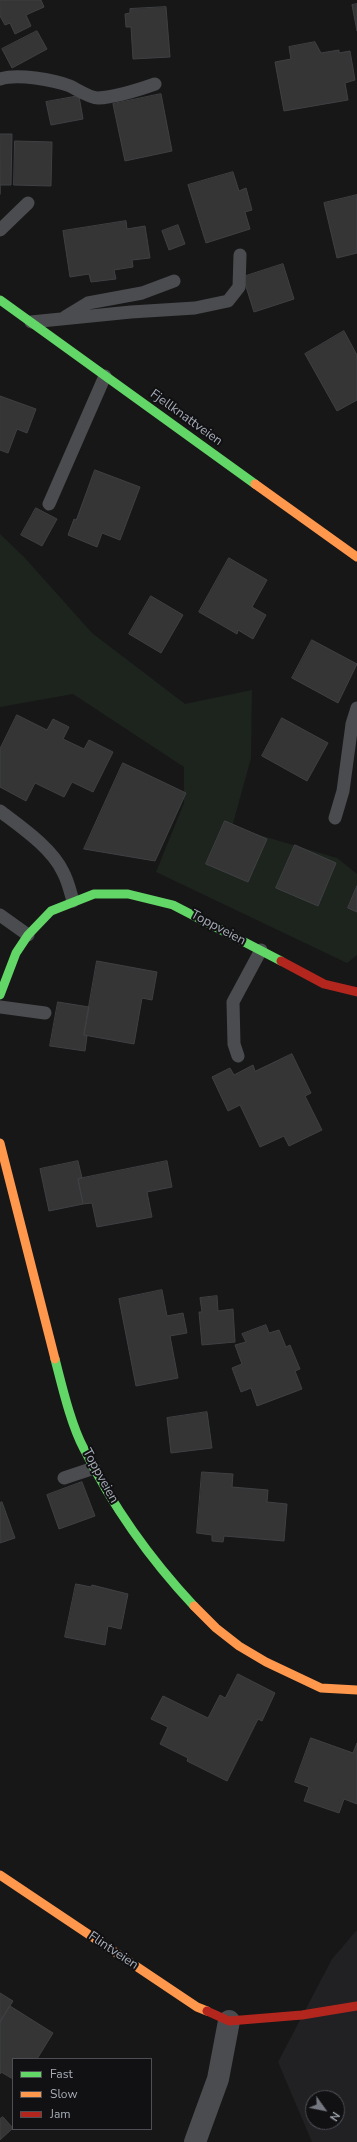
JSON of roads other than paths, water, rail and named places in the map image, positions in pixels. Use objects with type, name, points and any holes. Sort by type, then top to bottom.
[{"type":"street","name":"Fjellknattveien","points":[[0,300],[357,557]]},
{"type":"street","name":"Toppveien","points":[[0,995],[16,953],[28,935],[51,911],[94,894],[128,894],[173,904],[324,984],[357,992]]},
{"type":"street","name":"Toppveien","points":[[0,1143],[2,1166],[64,1392],[84,1448],[94,1468],[129,1527],[170,1579],[216,1628],[266,1662],[321,1688],[357,1690]]},
{"type":"street","name":"Flintveien","points":[[0,1875],[197,2007],[229,2021],[302,2015],[357,2006]]},
{"type":"street","points":[[195,2142],[218,2079],[229,2021]]},
{"type":"lane","points":[[0,78],[33,78],[67,85],[97,98],[155,84]]},
{"type":"lane","points":[[0,230],[28,204]]},
{"type":"lane","points":[[31,322],[195,308],[228,301],[239,287],[240,255]]},
{"type":"lane","points":[[62,319],[88,303],[142,293],[174,281]]},
{"type":"lane","points":[[49,504],[105,376]]},
{"type":"lane","points":[[335,818],[343,791],[352,724],[357,708]]},
{"type":"lane","points":[[0,811],[22,827],[50,854],[63,870],[73,902]]},
{"type":"lane","points":[[0,916],[28,935]]},
{"type":"lane","points":[[238,1056],[234,1044],[234,1002],[261,950]]},
{"type":"lane","points":[[0,1007],[45,1013]]},
{"type":"lane","points":[[64,1478],[94,1468]]}]
